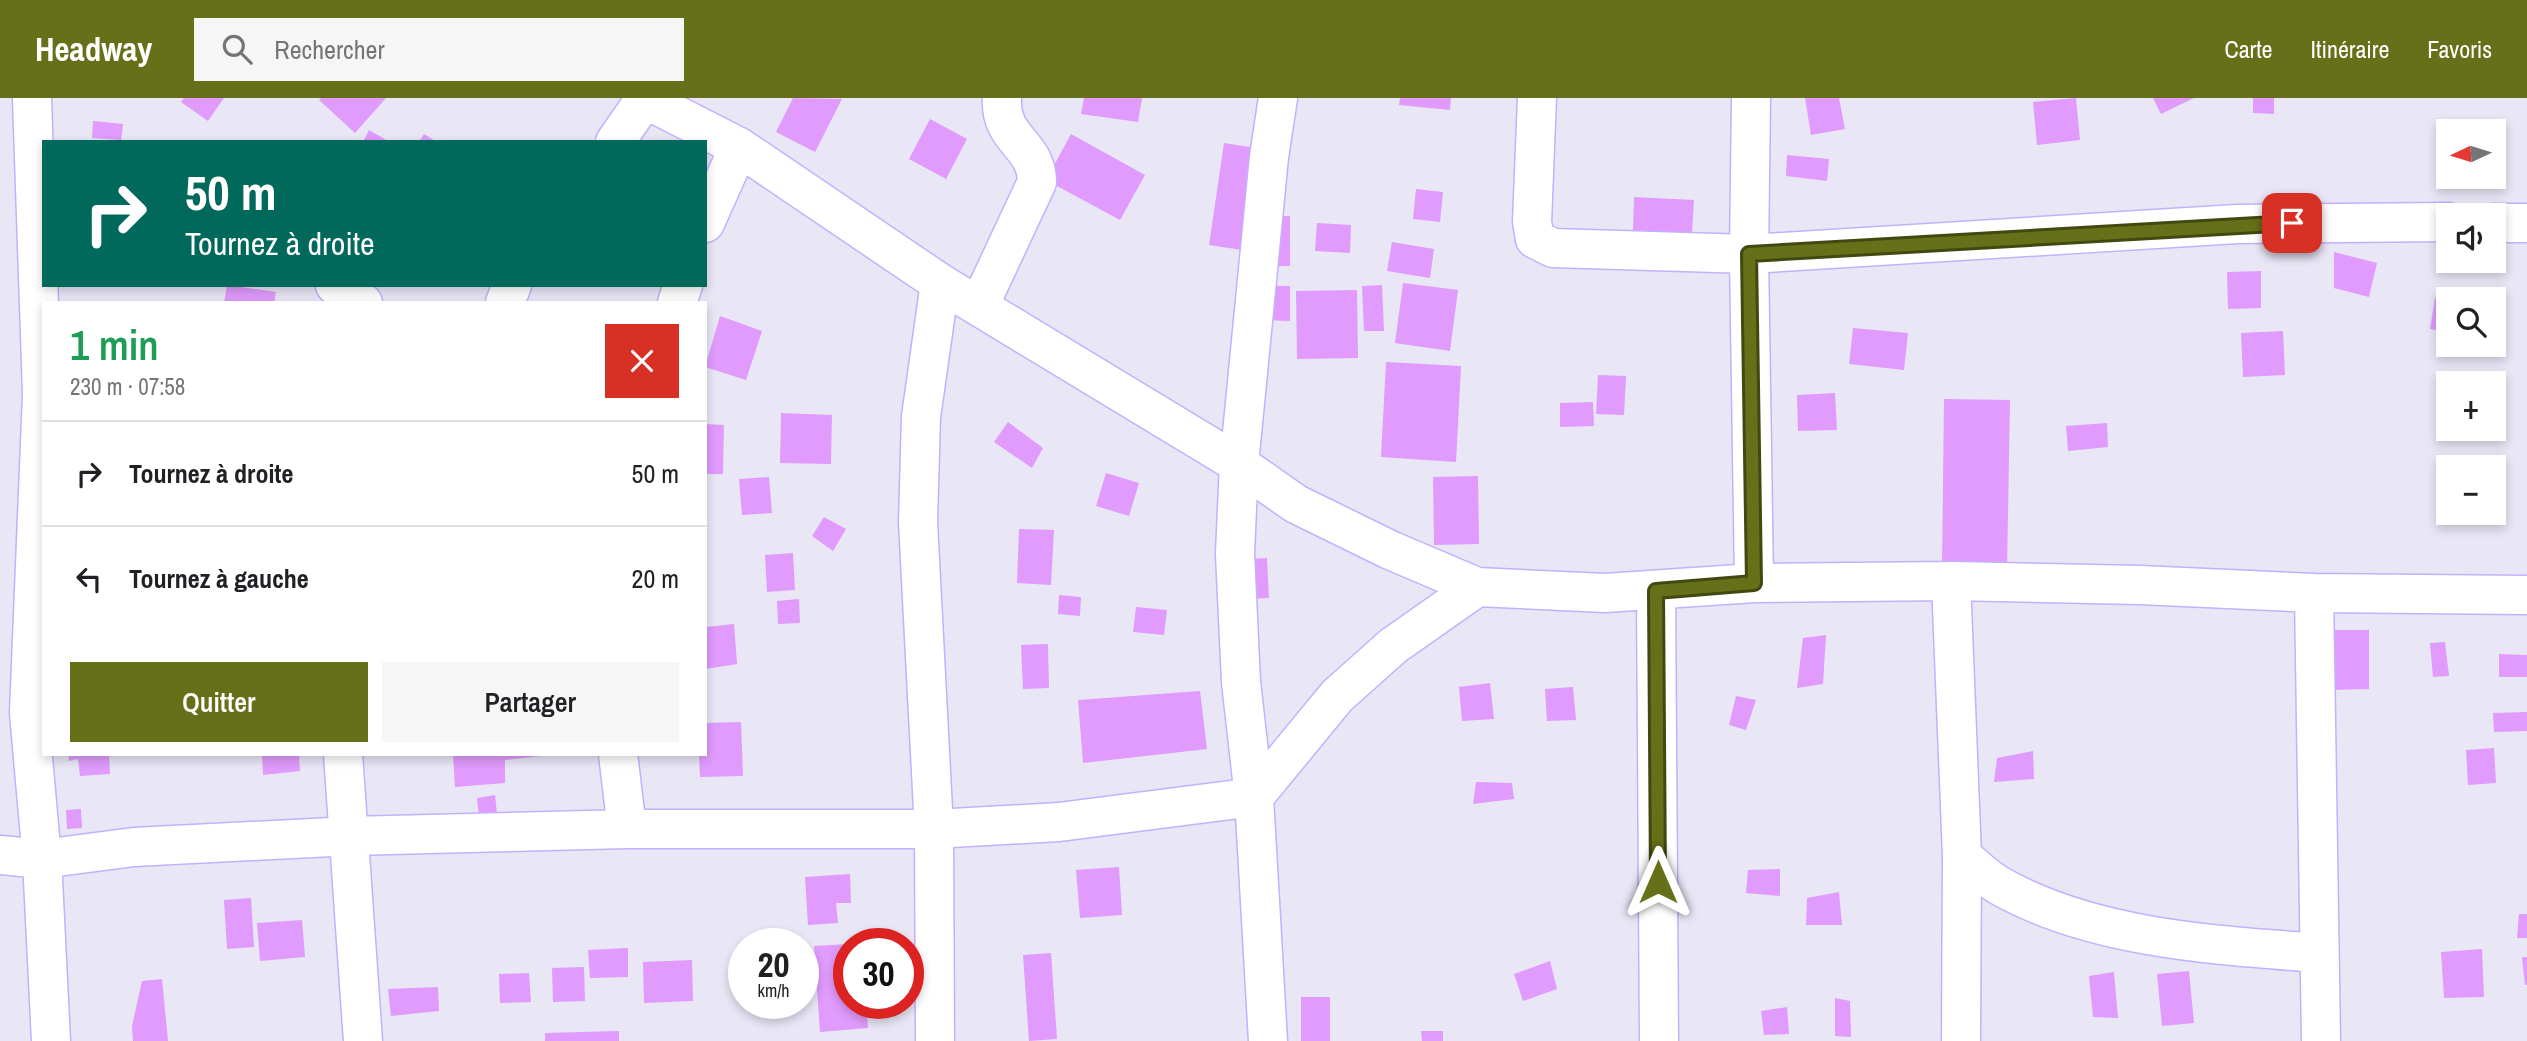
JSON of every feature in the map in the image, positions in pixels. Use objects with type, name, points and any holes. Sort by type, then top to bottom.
[{"type":"street","points":[[32,98],[40,262],[42,394],[29,713],[42,859],[51,1041]]},
{"type":"street","points":[[616,140],[644,98],[739,147],[940,283],[1239,464],[1296,504],[1390,550],[1478,587],[1538,592],[1656,591],[1754,583],[1951,581],[2140,585],[2314,593],[2527,595]]},
{"type":"street","points":[[979,306],[1037,181],[1034,162],[1004,125],[1002,98]]},
{"type":"street","points":[[1268,1041],[1254,797],[1241,682],[1235,554],[1239,464],[1269,158],[1278,98]]},
{"type":"street","points":[[1537,98],[1532,222],[1535,239],[1553,248],[1749,254],[2237,224],[2436,222]]},
{"type":"street","points":[[1751,98],[1749,254],[1754,583]]},
{"type":"street","points":[[707,219],[739,147]]},
{"type":"street","points":[[2506,223],[2527,223]]},
{"type":"street","points":[[935,1041],[934,829],[918,522],[921,417],[940,283]]},
{"type":"street","points":[[1951,581],[1962,856],[1961,1041]]},
{"type":"street","points":[[0,855],[42,859],[134,847],[351,836],[627,830],[934,829],[1059,822],[1254,797],[1337,696],[1393,646],[1478,587]]},
{"type":"street","points":[[1656,591],[1659,1041]]},
{"type":"street","points":[[2314,593],[2321,1041]]},
{"type":"street","points":[[343,756],[351,836],[363,1041]]},
{"type":"street","points":[[618,756],[627,830]]},
{"type":"street","points":[[1962,856],[1999,886],[2063,913],[2144,935],[2222,946],[2319,953]]},
{"type":"building","points":[[184,98],[224,98],[208,121],[181,102]]},
{"type":"building","points":[[386,98],[355,133],[319,100]]},
{"type":"building","points":[[793,98],[842,99],[815,152],[776,132]]},
{"type":"building","points":[[1084,98],[1142,98],[1138,122],[1081,114]]},
{"type":"building","points":[[1400,98],[1451,98],[1450,110],[1399,105]]},
{"type":"building","points":[[1805,98],[1839,98],[1845,129],[1811,135]]},
{"type":"building","points":[[2076,98],[2080,140],[2037,145],[2033,102]]},
{"type":"building","points":[[2153,98],[2194,98],[2161,114]]},
{"type":"building","points":[[2253,98],[2274,98],[2274,114],[2253,113]]},
{"type":"building","points":[[930,119],[967,139],[946,179],[909,159]]},
{"type":"building","points":[[93,121],[123,124],[121,140],[92,138]]},
{"type":"building","points":[[369,130],[386,140],[364,140]]},
{"type":"building","points":[[424,134],[434,140],[420,140]]},
{"type":"building","points":[[1071,134],[1145,175],[1120,220],[1046,180]]},
{"type":"building","points":[[1224,143],[1256,148],[1242,250],[1209,245]]},
{"type":"building","points":[[1787,155],[1829,159],[1827,181],[1786,176]]},
{"type":"building","points":[[1416,189],[1443,192],[1440,222],[1413,219]]},
{"type":"building","points":[[1634,197],[1694,200],[1692,233],[1633,230]]},
{"type":"building","points":[[1266,216],[1290,216],[1290,266],[1266,266]]},
{"type":"building","points":[[1317,223],[1351,225],[1350,253],[1315,251]]},
{"type":"building","points":[[1392,242],[1434,249],[1430,278],[1387,271]]},
{"type":"building","points":[[2334,252],[2377,263],[2369,297],[2334,288]]},
{"type":"building","points":[[2261,271],[2261,308],[2228,309],[2227,272]]},
{"type":"building","points":[[1403,283],[1458,290],[1450,351],[1395,343]]},
{"type":"building","points":[[1382,285],[1384,331],[1364,331],[1362,286]]},
{"type":"building","points":[[1267,286],[1290,286],[1290,321],[1267,320]]},
{"type":"building","points":[[227,287],[276,292],[274,301],[224,301]]},
{"type":"building","points":[[1357,290],[1358,358],[1297,359],[1296,291]]},
{"type":"building","points":[[2435,298],[2436,298],[2436,330],[2430,329]]},
{"type":"building","points":[[720,316],[762,331],[746,380],[707,368]]},
{"type":"building","points":[[1853,328],[1908,333],[1904,370],[1849,364]]},
{"type":"building","points":[[2283,331],[2285,375],[2243,377],[2241,333]]},
{"type":"building","points":[[1386,362],[1461,366],[1456,462],[1381,457]]},
{"type":"building","points":[[1598,375],[1626,376],[1624,415],[1596,414]]},
{"type":"building","points":[[1835,393],[1837,430],[1798,431],[1797,395]]},
{"type":"building","points":[[1944,399],[2010,400],[2007,571],[1942,570]]},
{"type":"building","points":[[1593,402],[1594,426],[1560,427],[1560,403]]},
{"type":"building","points":[[781,413],[832,415],[831,464],[780,463]]},
{"type":"building","points":[[1008,422],[1043,448],[1032,468],[994,442]]},
{"type":"building","points":[[2107,423],[2108,447],[2068,451],[2066,426]]},
{"type":"building","points":[[707,424],[724,425],[723,474],[707,474]]},
{"type":"building","points":[[1106,473],[1139,483],[1129,516],[1096,506]]},
{"type":"building","points":[[1478,476],[1479,544],[1434,545],[1433,477]]},
{"type":"building","points":[[769,477],[772,513],[742,515],[739,479]]},
{"type":"building","points":[[824,517],[846,529],[833,551],[812,536]]},
{"type":"building","points":[[1019,529],[1054,530],[1051,585],[1017,583]]},
{"type":"building","points":[[793,553],[795,590],[767,592],[765,555]]},
{"type":"building","points":[[1267,558],[1269,598],[1247,599],[1245,559]]},
{"type":"building","points":[[1059,595],[1081,597],[1080,616],[1058,614]]},
{"type":"building","points":[[799,599],[800,623],[778,624],[777,601]]},
{"type":"building","points":[[1136,607],[1167,610],[1164,635],[1133,632]]},
{"type":"building","points":[[734,624],[737,664],[707,669],[707,627]]},
{"type":"building","points":[[2329,630],[2369,630],[2369,689],[2329,690]]},
{"type":"building","points":[[1826,635],[1823,684],[1797,688],[1803,638]]},
{"type":"building","points":[[2445,642],[2449,676],[2433,677],[2430,643]]},
{"type":"building","points":[[1048,644],[1049,688],[1023,689],[1021,645]]},
{"type":"building","points":[[2499,654],[2527,655],[2527,677],[2499,677]]},
{"type":"building","points":[[1490,683],[1494,719],[1462,721],[1459,687]]},
{"type":"building","points":[[1573,687],[1576,720],[1547,721],[1545,689]]},
{"type":"building","points":[[1200,691],[1207,749],[1083,763],[1078,700]]},
{"type":"building","points":[[1736,696],[1756,700],[1746,730],[1729,725]]},
{"type":"building","points":[[2527,712],[2527,731],[2494,732],[2493,713]]},
{"type":"building","points":[[741,722],[743,776],[700,777],[699,756],[707,756],[707,723]]},
{"type":"building","points":[[2494,748],[2496,783],[2468,785],[2466,750]]},
{"type":"building","points":[[2033,751],[2034,779],[1994,782],[1997,758]]},
{"type":"building","points":[[68,756],[109,756],[110,774],[80,776],[78,759],[69,761]]},
{"type":"building","points":[[262,756],[299,756],[300,771],[263,775]]},
{"type":"building","points":[[453,756],[541,756],[505,760],[505,783],[455,787]]},
{"type":"building","points":[[1476,782],[1512,783],[1514,799],[1473,804]]},
{"type":"building","points":[[495,795],[497,814],[479,816],[477,798]]},
{"type":"building","points":[[81,809],[82,828],[67,829],[66,810]]},
{"type":"building","points":[[1119,867],[1122,915],[1080,918],[1076,870]]},
{"type":"building","points":[[1780,869],[1780,896],[1746,893],[1748,870]]},
{"type":"building","points":[[850,874],[851,903],[836,903],[838,923],[808,925],[805,877]]},
{"type":"building","points":[[1839,892],[1842,925],[1806,925],[1807,898]]},
{"type":"building","points":[[251,898],[254,947],[227,949],[224,900]]},
{"type":"building","points":[[2519,914],[2527,914],[2527,938],[2517,938]]},
{"type":"building","points":[[302,920],[305,957],[260,961],[257,923]]},
{"type":"building","points":[[833,945],[833,1019],[867,1019],[868,1028],[820,1032],[819,946]]},
{"type":"building","points":[[628,948],[628,977],[590,978],[588,950]]},
{"type":"building","points":[[2482,949],[2484,997],[2444,998],[2441,952]]},
{"type":"building","points":[[1051,953],[1057,1039],[1029,1041],[1023,955]]},
{"type":"building","points":[[2522,957],[2527,957],[2527,985],[2525,985]]},
{"type":"building","points":[[692,960],[693,1001],[644,1003],[643,962]]},
{"type":"building","points":[[1550,961],[1557,989],[1523,1001],[1514,974]]},
{"type":"building","points":[[584,967],[585,1001],[553,1002],[552,968]]},
{"type":"building","points":[[2189,971],[2194,1023],[2162,1026],[2157,974]]},
{"type":"building","points":[[2114,972],[2118,1018],[2093,1017],[2089,976]]},
{"type":"building","points":[[529,973],[531,1002],[500,1003],[499,974]]},
{"type":"building","points":[[162,979],[168,1041],[133,1041],[132,1026],[142,981]]},
{"type":"building","points":[[438,987],[439,1011],[391,1016],[388,989]]},
{"type":"building","points":[[1301,997],[1330,997],[1330,1041],[1301,1041]]},
{"type":"building","points":[[1835,998],[1850,1001],[1851,1037],[1835,1036]]},
{"type":"building","points":[[1787,1007],[1789,1034],[1764,1035],[1761,1011]]},
{"type":"building","points":[[619,1031],[619,1041],[545,1041],[545,1033]]},
{"type":"building","points":[[1421,1031],[1443,1031],[1443,1041],[1422,1041]]},
{"type":"route","points":[[1658,882],[1656,591],[1754,583],[1749,254],[2237,224],[2292,223]]}]
